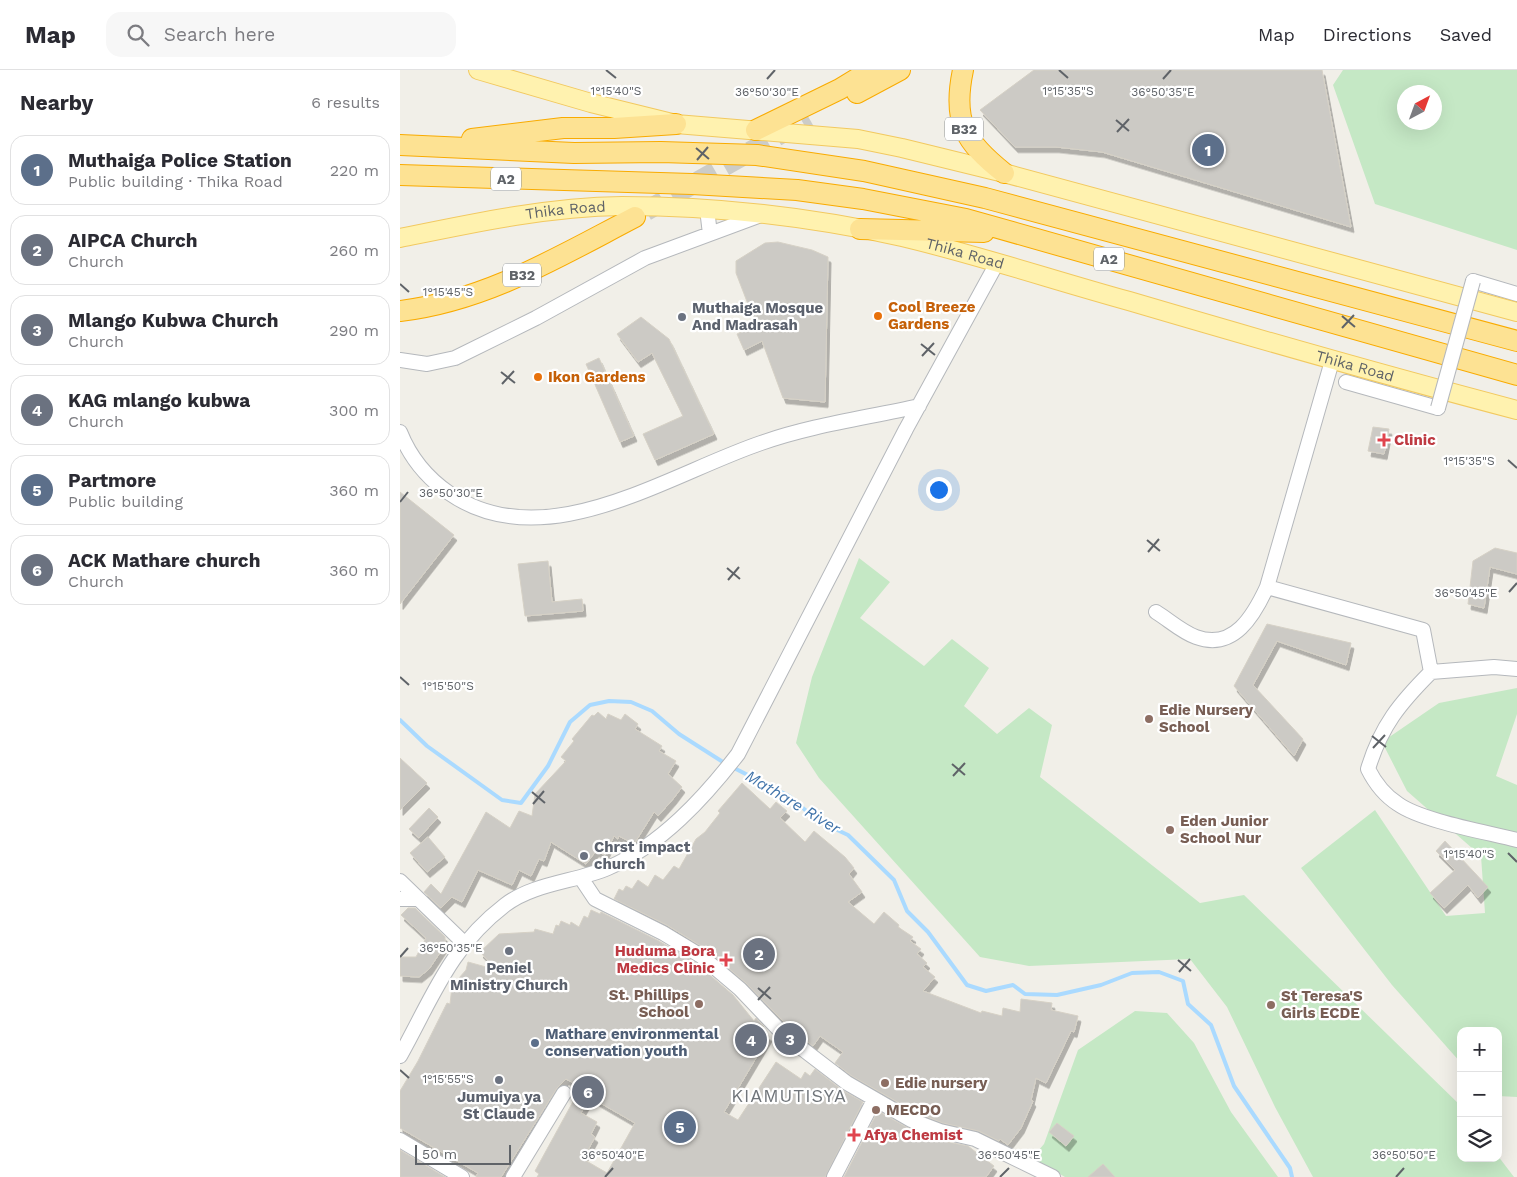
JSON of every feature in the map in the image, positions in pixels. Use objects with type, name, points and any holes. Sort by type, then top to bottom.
[{"type":"highway","points":[[756,130],[840,89],[871,70]]},
{"type":"highway","points":[[809,118],[900,70]]},
{"type":"highway","name":"B32","points":[[963,70],[960,97],[965,131],[975,149],[1004,173]]},
{"type":"highway","points":[[425,146],[563,128],[614,128],[676,124]]},
{"type":"highway","name":"A2","points":[[400,146],[574,153],[661,152],[757,155],[816,162],[924,183],[984,198],[1517,341]]},
{"type":"highway","name":"Thika Road","points":[[400,176],[692,184],[797,190],[928,211],[1014,232],[1517,375]]},
{"type":"highway","name":"B32","points":[[400,310],[433,307],[516,278],[636,217]]},
{"type":"highway","points":[[860,229],[1014,232]]},
{"type":"main road","points":[[478,70],[591,103],[676,124],[858,139],[1004,173],[1517,312]]},
{"type":"main road","name":"Thika Road","points":[[400,238],[492,220],[571,209],[620,206],[707,209],[860,229],[943,248],[1332,361],[1517,410]]},
{"type":"street","points":[[707,209],[710,234]]},
{"type":"street","points":[[400,360],[427,364],[455,358],[536,318],[646,258],[761,215]]},
{"type":"street","points":[[400,1056],[428,1005],[434,988],[464,943],[505,905],[522,894],[581,878],[609,867],[648,844],[676,822],[713,787],[738,754],[906,429],[997,263]]},
{"type":"street","points":[[1346,382],[1438,408],[1473,282],[1517,294]]},
{"type":"street","points":[[1156,612],[1196,637],[1210,640],[1225,637],[1240,630],[1250,619],[1267,586],[1332,361]]},
{"type":"street","points":[[400,432],[411,454],[424,471],[443,488],[468,505],[494,515],[555,517],[621,499],[769,440],[810,428],[919,406]]},
{"type":"street","points":[[1267,586],[1424,630],[1431,672]]},
{"type":"street","points":[[1517,670],[1494,667],[1431,672],[1388,720],[1375,744],[1368,769],[1377,786],[1399,805],[1427,816],[1517,840]]},
{"type":"street","points":[[581,878],[595,899],[663,933],[701,956],[740,989],[782,1034],[847,1083],[911,1120],[940,1131],[975,1139],[1053,1177]]},
{"type":"street","points":[[400,881],[464,943]]},
{"type":"street","points":[[400,899],[418,899]]},
{"type":"street","points":[[513,1177],[564,1092]]},
{"type":"street","points":[[834,1177],[874,1100]]},
{"type":"street","points":[[400,1140],[462,1177]]},
{"type":"green space","points":[[1343,70],[1517,70],[1517,250],[1375,204],[1333,85]]},
{"type":"green space","points":[[859,558],[890,582],[860,618],[924,666],[952,639],[989,668],[964,706],[997,734],[1029,708],[1052,725],[1040,777],[1200,903],[1244,895],[1457,1102],[1457,1162],[1502,1161],[1514,1177],[1313,1177],[1275,1107],[1227,1007],[1190,959],[1029,966],[980,957],[819,778],[796,743],[812,677]]},
{"type":"green space","points":[[1517,688],[1517,714],[1496,776],[1517,785],[1517,1097],[1502,1096],[1502,1027],[1457,1027],[1457,1058],[1392,985],[1301,868],[1375,810],[1446,916],[1485,913],[1481,856],[1407,791],[1382,742],[1439,703]]},
{"type":"green space","points":[[1135,1011],[1167,1013],[1194,1043],[1231,1112],[1278,1177],[1065,1177],[1032,1158],[1044,1144],[1078,1050]]},
{"type":"building","points":[[1034,70],[1322,70],[1351,227],[1102,152],[1056,147],[1015,147],[980,110]]},
{"type":"building","points":[[778,242],[812,250],[828,257],[825,402],[783,398],[762,341],[744,350],[737,334],[756,325],[736,273],[736,261],[765,243]]},
{"type":"building","points":[[641,317],[669,339],[714,434],[655,460],[643,434],[683,416],[652,353],[638,362],[617,334]]},
{"type":"building","points":[[599,358],[634,436],[620,442],[586,364]]},
{"type":"building","points":[[1373,427],[1389,429],[1384,454],[1368,451]]},
{"type":"building","points":[[400,492],[454,535],[400,604]]},
{"type":"building","points":[[1495,548],[1517,553],[1517,574],[1490,567],[1484,608],[1468,604],[1473,561]]},
{"type":"building","points":[[548,561],[552,602],[582,599],[583,611],[525,616],[518,564]]},
{"type":"building","points":[[1267,624],[1351,643],[1346,665],[1277,641],[1253,685],[1303,739],[1294,756],[1234,686]]},
{"type":"building","points":[[598,712],[606,719],[608,714],[621,720],[625,714],[638,724],[635,729],[662,746],[659,751],[676,761],[668,774],[682,787],[673,799],[658,816],[654,812],[634,844],[619,836],[618,839],[614,836],[605,855],[596,851],[586,864],[551,842],[544,861],[539,859],[531,876],[519,870],[512,885],[478,870],[462,902],[452,897],[441,908],[424,892],[431,884],[441,894],[486,812],[510,828],[519,811],[532,816],[535,794],[566,761],[561,757],[574,741],[572,739],[592,715],[594,716]]},
{"type":"building","points":[[400,758],[427,783],[400,810]]},
{"type":"building","points":[[742,783],[770,809],[776,802],[787,811],[780,818],[805,842],[814,831],[845,857],[854,868],[849,874],[862,892],[848,902],[874,924],[884,912],[899,925],[898,927],[913,937],[910,941],[921,949],[917,954],[927,963],[923,967],[935,977],[923,991],[981,1013],[982,1011],[1002,1016],[1003,1008],[1020,1012],[1021,999],[1052,1003],[1051,1010],[1078,1016],[1074,1032],[1071,1031],[1046,1083],[1036,1078],[1031,1100],[1033,1101],[1021,1128],[1008,1145],[1000,1139],[999,1141],[979,1131],[943,1123],[915,1112],[852,1076],[835,1063],[843,1052],[820,1036],[813,1046],[789,1027],[746,983],[706,949],[667,925],[614,899],[619,889],[623,891],[626,886],[632,889],[638,880],[648,887],[655,875],[663,880],[674,866],[679,869],[696,839],[705,832],[720,813],[718,811]]},
{"type":"building","points":[[429,808],[438,817],[419,838],[409,829]]},
{"type":"building","points":[[428,837],[445,857],[427,872],[410,853]]},
{"type":"building","points":[[1445,841],[1488,887],[1478,898],[1468,885],[1444,908],[1430,893],[1455,870],[1436,851]]},
{"type":"building","points":[[408,908],[415,908],[445,937],[445,945],[429,969],[419,977],[400,976],[400,957],[416,957],[426,938],[401,915]]},
{"type":"building","points":[[591,910],[600,914],[601,912],[659,941],[696,963],[733,995],[754,1021],[756,1018],[764,1027],[760,1031],[769,1036],[724,1112],[738,1120],[776,1062],[801,1079],[805,1072],[810,1076],[815,1069],[842,1090],[863,1102],[825,1177],[537,1177],[539,1174],[535,1171],[581,1087],[566,1079],[557,1088],[501,1177],[476,1177],[478,1173],[400,1128],[400,1091],[418,1061],[447,1003],[450,1004],[452,986],[466,970],[468,962],[497,970],[480,952],[499,934],[534,932],[535,929],[553,934],[556,925],[559,926],[561,921],[570,925],[571,922],[579,927],[584,916],[588,918]],"holes":[[[590,1097],[635,1123],[607,1173],[583,1159],[595,1137],[591,1134],[597,1122],[581,1113]]]},
{"type":"building","points":[[878,1111],[908,1128],[938,1140],[968,1146],[994,1166],[986,1177],[844,1177]]},
{"type":"building","points":[[1057,1123],[1074,1136],[1066,1146],[1049,1132]]},
{"type":"building","points":[[400,1150],[445,1177],[400,1177]]},
{"type":"building","points":[[1103,1164],[1115,1177],[1088,1177]]},
{"type":"waterway","name":"Mathare River","points":[[400,720],[427,746],[502,800],[521,803],[548,766],[570,722],[590,705],[609,701],[631,702],[652,711],[679,734],[726,764]]},
{"type":"waterway","name":"Mathare River","points":[[732,767],[789,796],[818,821],[848,835],[894,880],[907,911],[928,932],[967,985],[986,991],[1013,985],[1025,994],[1057,995],[1101,985],[1132,973],[1159,972],[1183,981],[1188,1004],[1211,1025],[1234,1086],[1290,1168],[1292,1177]]},
{"type":"tunnel","points":[[646,211],[809,118]]},
{"type":"place","name":"Muthaiga Police Station","points":[[1208,150]]},
{"type":"place","name":"Cool Breeze Gardens","points":[[878,316]]},
{"type":"place","name":"Muthaiga Mosque And Madrasah","points":[[682,317]]},
{"type":"place","name":"Ikon Gardens","points":[[538,377]]},
{"type":"place","name":"Clinic","points":[[1384,440]]},
{"type":"place","name":"Edie Nursery School","points":[[1149,719]]},
{"type":"place","name":"Eden Junior School Nur","points":[[1170,830]]},
{"type":"place","name":"Chrst impact church","points":[[584,856]]},
{"type":"place","name":"Peniel Ministry Church","points":[[509,951]]},
{"type":"place","name":"AIPCA Church","points":[[759,954]]},
{"type":"place","name":"Huduma Bora Medics Clinic","points":[[726,960]]},
{"type":"place","name":"St. Phillips School","points":[[699,1004]]},
{"type":"place","name":"St Teresa'S Girls ECDE","points":[[1271,1005]]},
{"type":"place","name":"Mlango Kubwa Church","points":[[790,1039]]},
{"type":"place","name":"KAG mlango kubwa","points":[[751,1040]]},
{"type":"place","name":"Mathare environmental conservation youth","points":[[535,1043]]},
{"type":"place","name":"Jumuiya ya St Claude","points":[[499,1080]]},
{"type":"place","name":"Edie nursery","points":[[885,1083]]},
{"type":"place","name":"ACK Mathare church","points":[[588,1092]]},
{"type":"place","name":"MECDO","points":[[876,1110]]},
{"type":"place","name":"Partmore","points":[[680,1127]]},
{"type":"place","name":"Afya Chemist","points":[[854,1135]]},
{"type":"district","name":"KIAMUTISYA","points":[[789,1095]]}]
